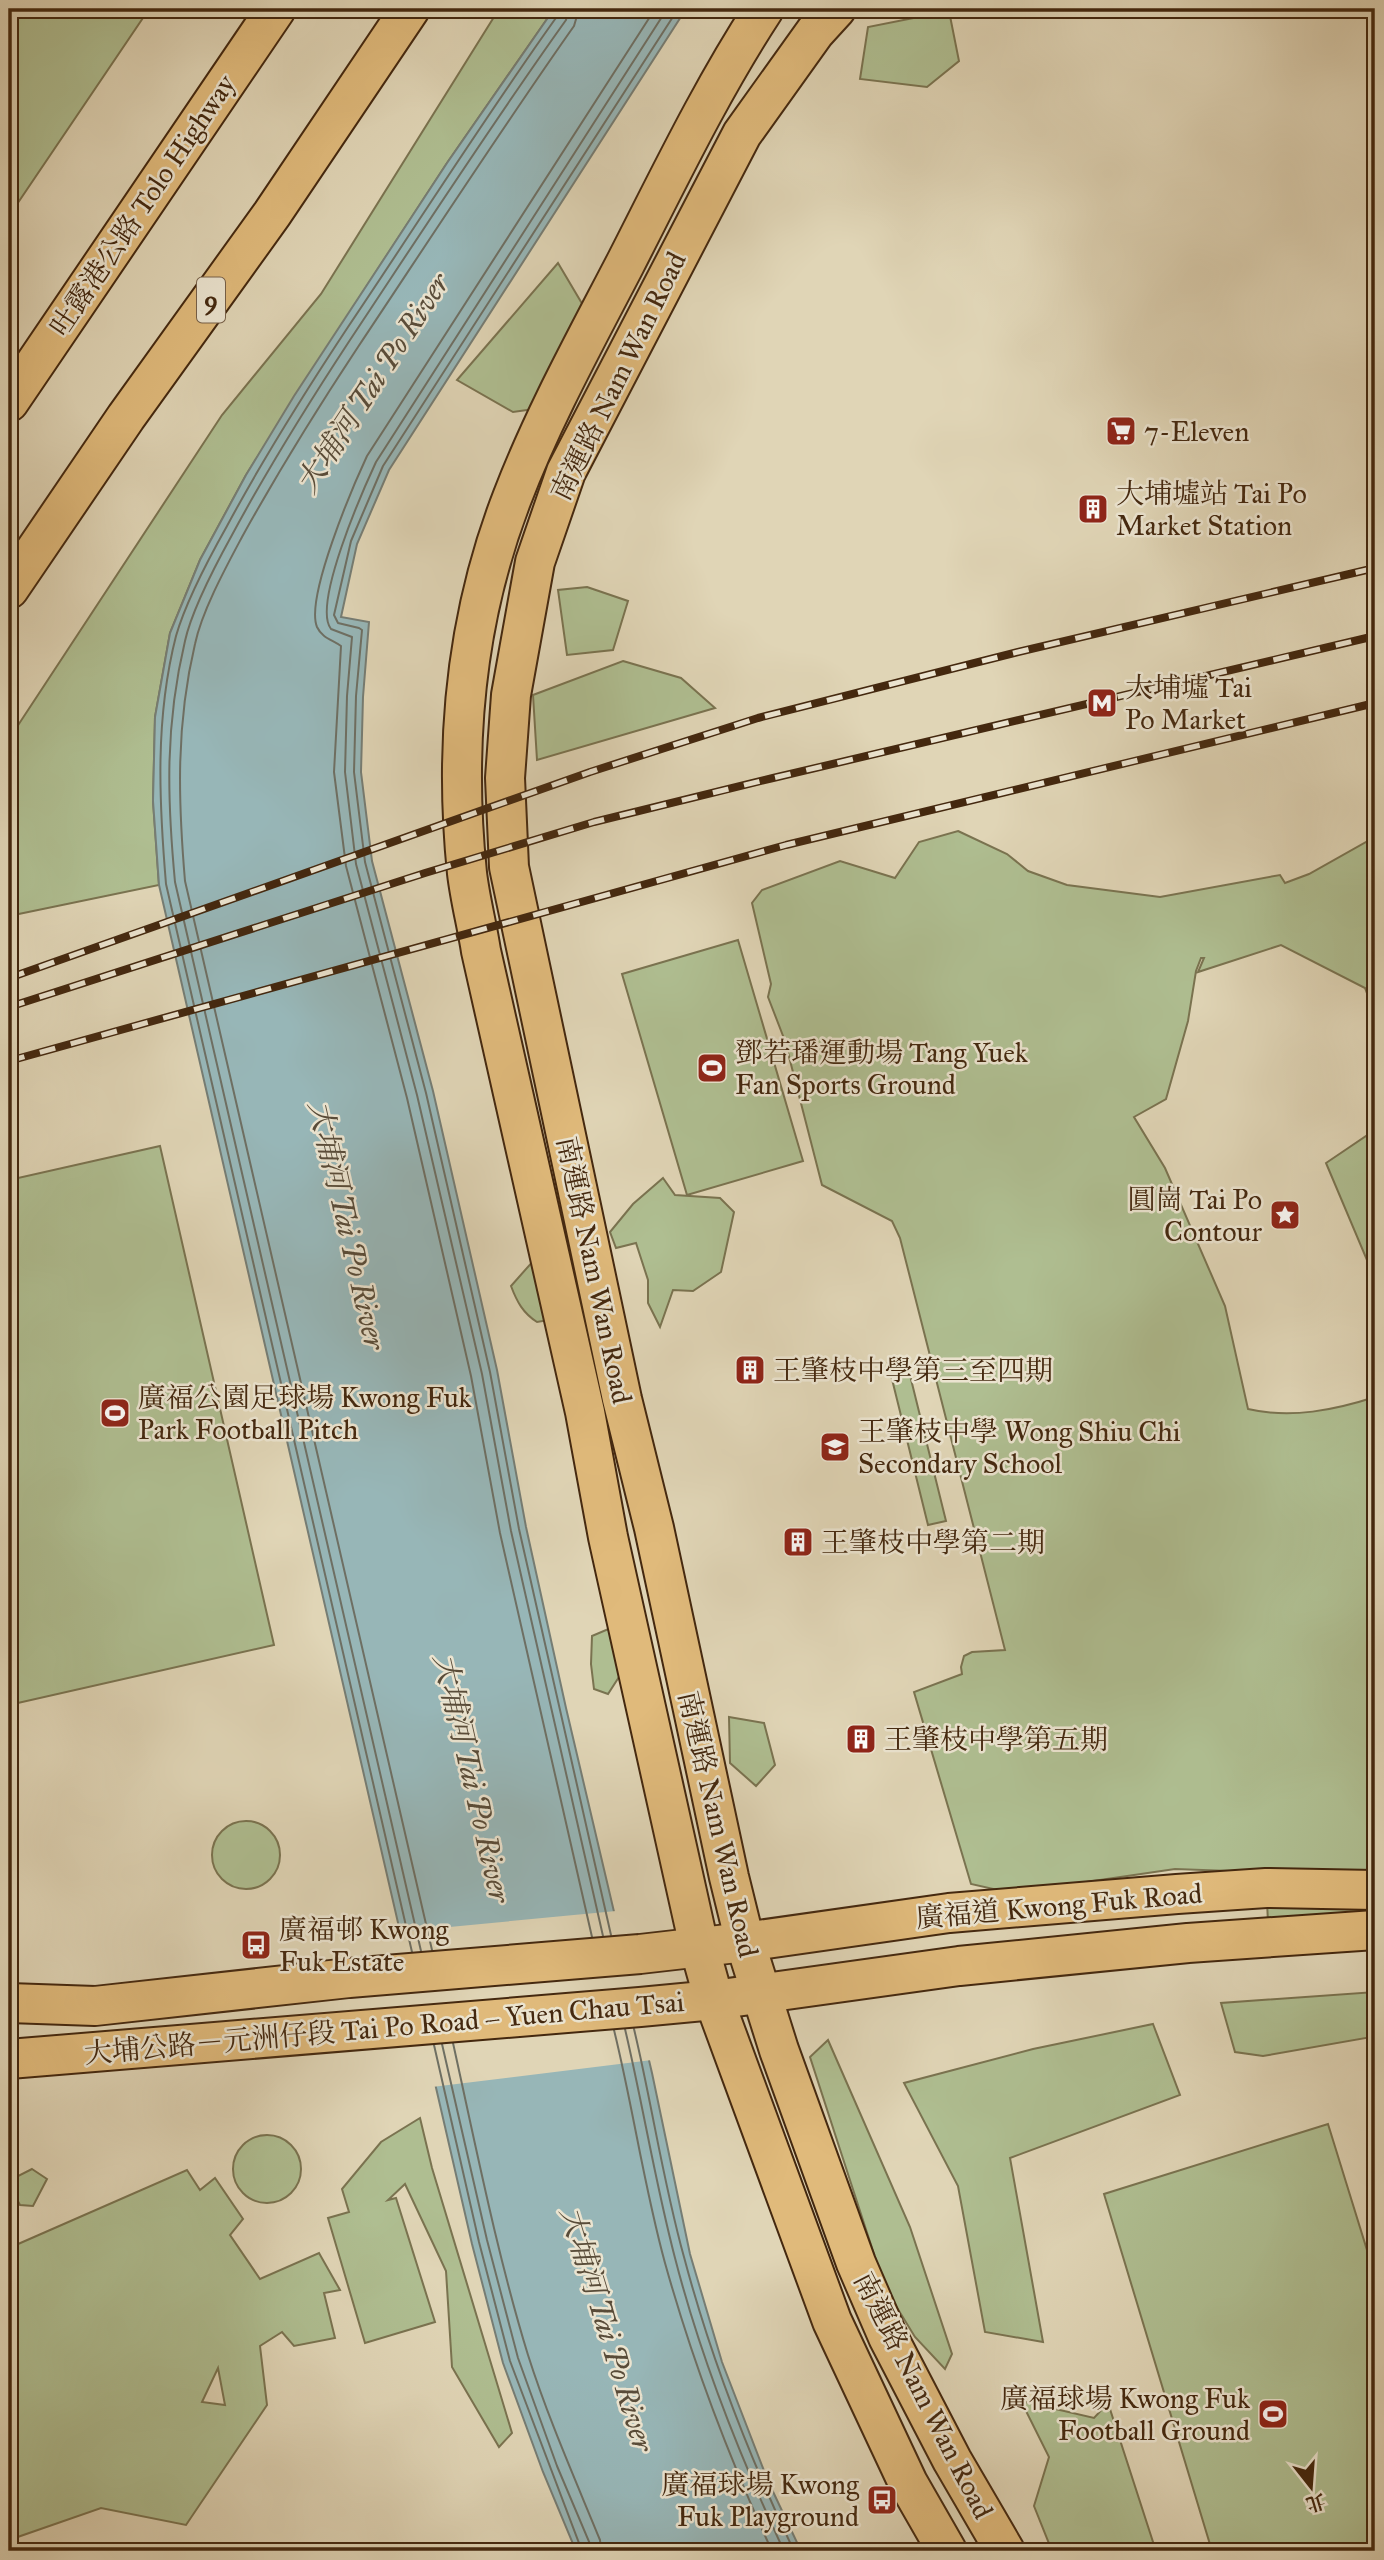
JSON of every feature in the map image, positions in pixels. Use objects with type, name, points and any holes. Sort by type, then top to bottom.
[{"type":"main road","name":"吐露港公路 Tolo Highway","points":[[9,402],[276,9]]},
{"type":"main road","name":"9","points":[[9,589],[126,417],[272,214],[410,9]]},
{"type":"main road","name":"南運路 Nam Wan Road","points":[[764,9],[710,100],[550,408],[500,530],[484,587],[466,688],[463,795],[467,874],[481,951],[579,1385],[608,1537],[699,1946],[714,2000],[832,2321],[908,2483],[947,2551]]},
{"type":"main road","name":"南運路 Nam Wan Road","points":[[836,9],[815,32],[742,134],[566,472],[535,562],[510,695],[505,778],[509,867],[622,1399],[654,1528],[729,1878],[760,1994],[851,2251],[877,2312],[952,2460],[1005,2551]]},
{"type":"main road","name":"廣福道 Kwong Fuk Road","points":[[745,1942],[949,1913],[1177,1894],[1266,1888],[1375,1890]]},
{"type":"main road","name":"廣福道 Kwong Fuk Road","points":[[760,1994],[959,1966],[1188,1943],[1375,1930]]},
{"type":"main road","name":"大埔公路－元洲仔段 Tai Po Road – Yuen Chau Tsai","points":[[9,2003],[95,2006],[349,1978],[627,1955],[745,1942]]},
{"type":"main road","name":"大埔公路－元洲仔段 Tai Po Road – Yuen Chau Tsai","points":[[9,2059],[640,2007],[760,1994]]},
{"type":"green space","points":[[9,9],[149,9],[9,216]]},
{"type":"green space","points":[[499,9],[554,9],[447,163],[246,475],[200,560],[170,633],[155,717],[153,801],[159,885],[9,916],[9,739],[222,415],[321,294]]},
{"type":"green space","points":[[949,11],[959,61],[927,87],[860,79],[868,27]]},
{"type":"green space","points":[[558,263],[600,334],[541,408],[513,412],[457,380]]},
{"type":"green space","points":[[587,587],[628,601],[613,650],[567,655],[558,590]]},
{"type":"green space","points":[[623,661],[681,678],[715,708],[537,760],[533,695]]},
{"type":"green space","points":[[958,831],[1007,854],[1028,871],[1067,885],[1160,897],[1280,875],[1285,883],[1309,874],[1375,837],[1375,1015],[1365,988],[1281,945],[1198,972],[1204,958],[1201,958],[1196,971],[1188,1021],[1166,1099],[1134,1117],[1165,1168],[1225,1306],[1248,1409],[1280,1413],[1313,1412],[1375,1397],[1375,1871],[1343,1875],[1175,1869],[1011,1893],[971,1884],[914,1692],[962,1674],[964,1656],[972,1652],[1005,1650],[900,1238],[892,1221],[822,1185],[785,1041],[768,997],[771,984],[752,903],[762,890],[840,861],[895,878],[919,842]]},
{"type":"green space","name":"鄧若璠運動場 Tang Yuek Fan Sports Ground","points":[[738,940],[803,1161],[687,1195],[622,974]]},
{"type":"green space","points":[[1375,1130],[1375,1279],[1326,1163]]},
{"type":"green space","name":"廣福公園足球場 Kwong Fuk Park Football Pitch","points":[[160,1146],[274,1645],[9,1705],[9,1180]]},
{"type":"green space","points":[[663,1178],[675,1195],[720,1198],[734,1212],[721,1272],[693,1291],[673,1290],[660,1327],[648,1303],[648,1280],[636,1243],[616,1248],[610,1232],[633,1204]]},
{"type":"green space","points":[[534,1260],[549,1320],[537,1322],[521,1307],[511,1286]]},
{"type":"green space","points":[[906,1359],[946,1521],[928,1525],[888,1363]]},
{"type":"green space","points":[[613,1627],[628,1663],[608,1694],[594,1689],[592,1636]]},
{"type":"green space","points":[[729,1717],[764,1723],[775,1765],[756,1786],[730,1763]]},
{"type":"green space","points":[[246,1821],[259,1824],[270,1831],[277,1842],[280,1855],[277,1868],[270,1879],[259,1886],[246,1889],[233,1886],[222,1879],[215,1868],[212,1855],[215,1842],[222,1831],[233,1824]]},
{"type":"green space","points":[[1267,1902],[1375,1902],[1375,1917],[1268,1922]]},
{"type":"green space","points":[[1375,1992],[1375,2045],[1371,2037],[1263,2056],[1235,2052],[1221,2003]]},
{"type":"green space","points":[[1153,2024],[1180,2095],[1010,2158],[1043,2342],[985,2332],[958,2186],[904,2083],[1033,2049]]},
{"type":"green space","points":[[828,2040],[910,2227],[952,2354],[945,2369],[915,2337],[885,2288],[810,2057]]},
{"type":"green space","points":[[420,2118],[432,2168],[512,2433],[499,2447],[452,2367],[446,2271],[405,2184],[388,2200],[396,2198],[435,2322],[365,2343],[328,2218],[349,2212],[342,2189],[381,2142]]},
{"type":"green space","name":"廣福球場 Kwong Fuk Football Ground","points":[[1328,2124],[1375,2276],[1375,2551],[1212,2551],[1104,2194]]},
{"type":"green space","points":[[267,2135],[280,2138],[291,2145],[298,2156],[301,2169],[298,2182],[291,2193],[280,2200],[267,2203],[254,2200],[243,2193],[236,2182],[233,2169],[236,2156],[243,2145],[254,2138]]},
{"type":"green space","points":[[32,2169],[47,2179],[33,2206],[20,2205],[14,2194],[14,2178]]},
{"type":"green space","points":[[187,2170],[200,2190],[215,2178],[243,2219],[230,2235],[260,2279],[319,2253],[340,2290],[324,2293],[335,2338],[294,2346],[282,2332],[260,2346],[267,2405],[186,2525],[101,2508],[9,2540],[9,2248]],"holes":[[[218,2368],[225,2405],[202,2402]]]},
{"type":"green space","points":[[1021,2401],[1094,2418],[1108,2403],[1154,2545],[1150,2551],[1052,2551],[1034,2506],[1049,2457]]},
{"type":"water","name":"大埔河 Tai Po River","points":[[554,9],[686,9],[389,470],[357,544],[341,617],[369,622],[361,772],[372,861],[433,1091],[497,1370],[526,1527],[652,2073],[690,2254],[722,2362],[768,2481],[801,2551],[576,2551],[543,2472],[503,2363],[472,2244],[159,885],[153,801],[155,717],[170,633],[200,560],[246,475],[294,396],[447,163]]},
{"type":"pier","points":[[616,1911],[652,2060],[432,2087],[397,1932]]},
{"type":"railway","points":[[9,978],[590,772],[758,718],[1018,652],[1375,568]]},
{"type":"railway","points":[[9,1007],[425,873],[594,822],[1375,636]]},
{"type":"railway","points":[[9,1061],[786,845],[1375,703]]},
{"type":"place","name":"7-Eleven","points":[[1121,431]]},
{"type":"place","name":"大埔墟站 Tai Po Market Station","points":[[1093,509]]},
{"type":"place","name":"大埔墟 Tai Po Market","points":[[1102,703]]},
{"type":"place","name":"鄧若璠運動場 Tang Yuek Fan Sports Ground","points":[[712,1068]]},
{"type":"place","name":"圓崗 Tai Po Contour","points":[[1285,1215]]},
{"type":"place","name":"王肇枝中學第三至四期","points":[[750,1370]]},
{"type":"place","name":"廣福公園足球場 Kwong Fuk Park Football Pitch","points":[[115,1413]]},
{"type":"place","name":"王肇枝中學 Wong Shiu Chi Secondary School","points":[[835,1447]]},
{"type":"place","name":"王肇枝中學第二期","points":[[798,1542]]},
{"type":"place","name":"王肇枝中學第五期","points":[[861,1739]]},
{"type":"place","name":"廣福邨 Kwong Fuk Estate","points":[[256,1945]]},
{"type":"place","name":"廣福球場 Kwong Fuk Football Ground","points":[[1273,2414]]},
{"type":"place","name":"廣福球場 Kwong Fuk Playground","points":[[882,2500]]}]
